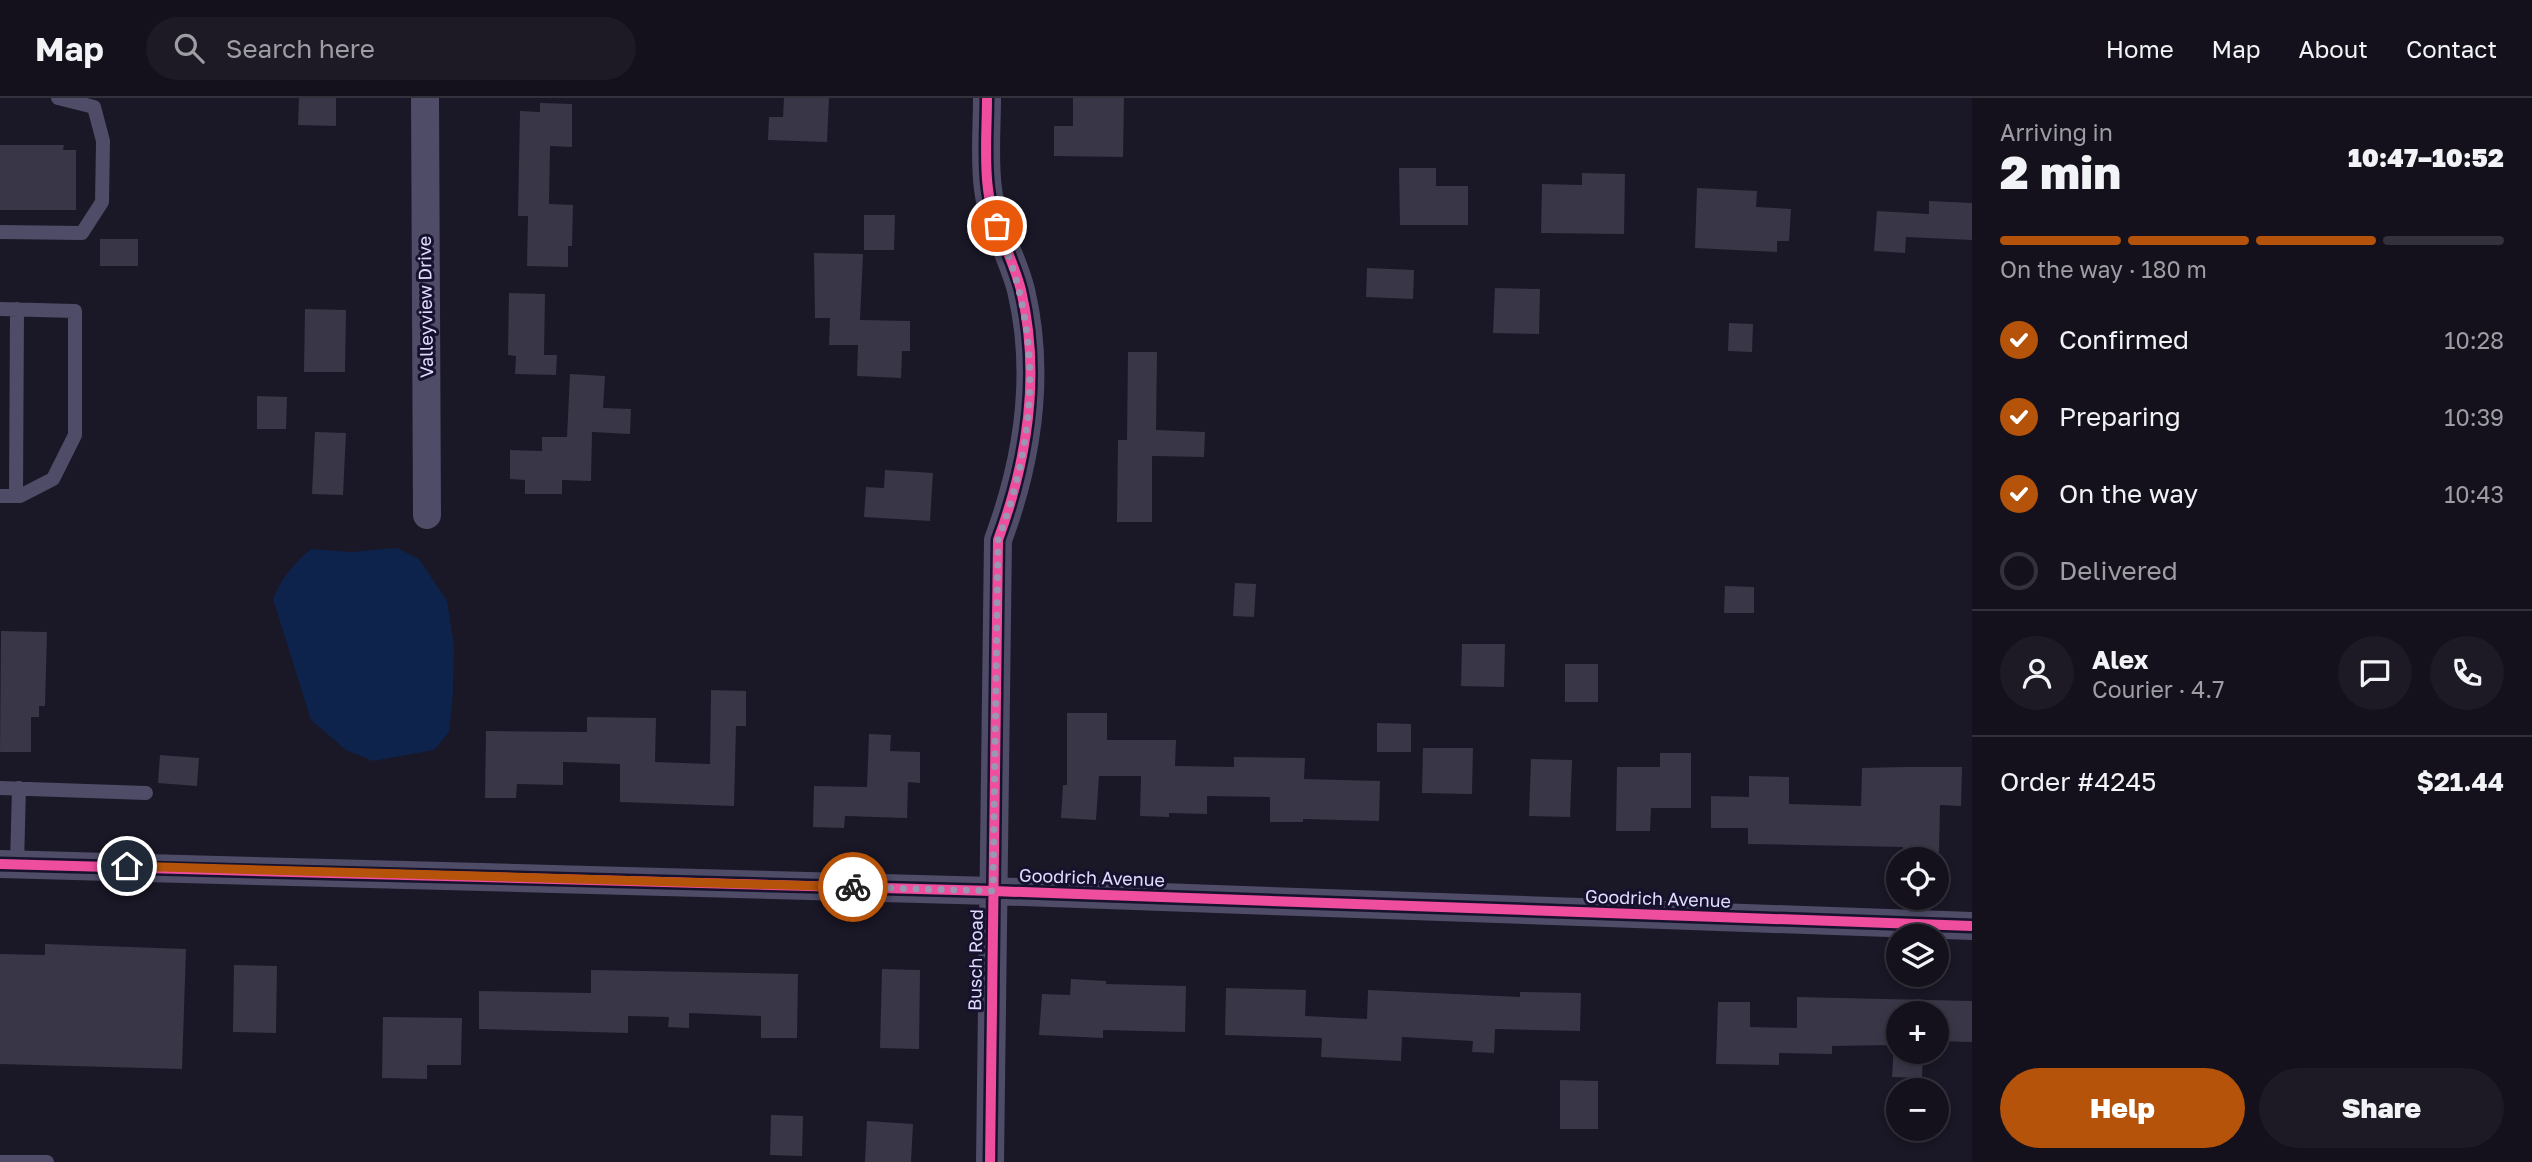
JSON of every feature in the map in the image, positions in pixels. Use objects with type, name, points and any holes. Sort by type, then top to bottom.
[{"type":"street","name":"Valleyview Drive","points":[[425,98],[427,515]]},
{"type":"street","name":"Busch Road","points":[[987,98],[988,186],[997,226],[1020,289],[1028,330],[1031,371],[1030,408],[1023,459],[1014,498],[998,540],[990,1162]]},
{"type":"street","name":"Goodrich Avenue","points":[[8,864],[993,891],[1972,926]]},
{"type":"lane","points":[[0,232],[82,233],[103,202],[103,141],[94,107],[58,98]]},
{"type":"lane","points":[[0,309],[75,311],[76,348],[75,435],[53,479],[16,496],[0,496]]},
{"type":"lane","points":[[16,496],[18,309]]},
{"type":"lane","points":[[0,788],[146,793]]},
{"type":"lane","points":[[8,864],[19,789]]},
{"type":"lane","points":[[0,1162],[47,1162]]},
{"type":"water","points":[[397,548],[419,559],[447,601],[454,645],[449,732],[434,750],[373,761],[346,750],[311,720],[273,599],[289,572],[311,549],[351,552]]},
{"type":"building","points":[[299,98],[336,98],[336,126],[298,125]]},
{"type":"building","points":[[784,98],[829,98],[827,142],[768,140],[769,117],[783,117]]},
{"type":"building","points":[[1073,98],[1124,98],[1123,157],[1054,156],[1054,126],[1073,126]]},
{"type":"building","points":[[540,103],[572,104],[572,147],[550,146],[549,204],[573,205],[572,246],[568,246],[568,267],[527,266],[528,216],[518,216],[520,111],[540,112]]},
{"type":"building","points":[[0,145],[64,145],[63,150],[76,150],[76,210],[0,210]]},
{"type":"building","points":[[1399,168],[1436,168],[1436,186],[1468,186],[1468,225],[1400,225]]},
{"type":"building","points":[[1582,173],[1625,174],[1624,234],[1541,233],[1542,184],[1582,185]]},
{"type":"building","points":[[1697,188],[1757,191],[1756,207],[1791,209],[1789,241],[1777,241],[1777,252],[1695,248]]},
{"type":"building","points":[[1929,201],[1972,203],[1972,240],[1906,237],[1905,253],[1874,251],[1877,211],[1929,214]]},
{"type":"building","points":[[864,215],[895,215],[894,250],[864,250]]},
{"type":"building","points":[[100,239],[138,239],[138,266],[100,266]]},
{"type":"building","points":[[814,253],[863,254],[860,320],[910,321],[910,351],[902,351],[901,378],[857,376],[858,345],[829,345],[830,318],[815,318]]},
{"type":"building","points":[[1367,268],[1414,270],[1413,299],[1366,297]]},
{"type":"building","points":[[1495,288],[1540,289],[1539,334],[1493,333]]},
{"type":"building","points":[[509,293],[545,294],[544,355],[557,355],[556,375],[515,374],[516,356],[508,355]]},
{"type":"building","points":[[305,309],[346,310],[345,372],[304,372]]},
{"type":"building","points":[[1729,323],[1753,324],[1752,352],[1728,351]]},
{"type":"building","points":[[1128,352],[1157,352],[1156,430],[1205,432],[1204,457],[1152,456],[1152,522],[1117,522],[1118,440],[1127,440]]},
{"type":"building","points":[[570,374],[605,376],[603,408],[631,409],[630,434],[592,432],[591,481],[562,480],[562,494],[525,494],[525,480],[510,479],[510,450],[542,451],[542,437],[567,437]]},
{"type":"building","points":[[257,396],[287,397],[286,429],[257,429]]},
{"type":"building","points":[[315,432],[346,433],[343,495],[312,494]]},
{"type":"building","points":[[885,470],[933,473],[930,521],[864,517],[866,487],[884,488]]},
{"type":"building","points":[[1235,583],[1256,584],[1254,617],[1233,616]]},
{"type":"building","points":[[1725,586],[1754,587],[1754,613],[1724,613]]},
{"type":"building","points":[[1,631],[47,632],[45,706],[39,706],[39,717],[31,717],[31,752],[0,752]]},
{"type":"building","points":[[1462,644],[1505,644],[1504,687],[1461,686]]},
{"type":"building","points":[[1565,664],[1598,664],[1598,702],[1565,702]]},
{"type":"building","points":[[711,690],[746,691],[746,726],[736,726],[734,806],[620,802],[620,764],[563,762],[563,785],[517,784],[516,798],[485,798],[486,731],[587,732],[587,717],[656,718],[655,762],[710,764]]},
{"type":"building","points":[[1067,713],[1107,713],[1107,740],[1176,740],[1175,766],[1234,767],[1234,757],[1305,758],[1304,779],[1380,781],[1379,821],[1303,819],[1303,822],[1270,822],[1270,797],[1207,796],[1207,814],[1169,813],[1169,817],[1140,816],[1141,776],[1099,776],[1096,820],[1061,818],[1063,785],[1067,785]]},
{"type":"building","points":[[1377,723],[1411,724],[1411,752],[1377,752]]},
{"type":"building","points":[[869,734],[891,735],[890,751],[920,752],[920,783],[908,782],[907,818],[845,816],[844,828],[813,827],[814,786],[867,787]]},
{"type":"building","points":[[1423,748],[1473,748],[1472,794],[1422,793]]},
{"type":"building","points":[[1660,753],[1691,753],[1691,808],[1651,808],[1650,831],[1616,831],[1617,767],[1660,767]]},
{"type":"building","points":[[160,755],[199,758],[197,786],[158,783]]},
{"type":"building","points":[[1531,759],[1572,760],[1570,817],[1529,816]]},
{"type":"building","points":[[1962,767],[1961,806],[1940,805],[1939,847],[1748,844],[1748,828],[1711,828],[1711,796],[1749,797],[1749,776],[1789,777],[1789,804],[1861,806],[1862,768]]},
{"type":"building","points":[[45,944],[186,949],[182,1069],[0,1064],[0,954],[45,955]]},
{"type":"building","points":[[234,965],[277,966],[276,1033],[233,1032]]},
{"type":"building","points":[[882,969],[920,970],[919,1049],[880,1048]]},
{"type":"building","points":[[591,970],[798,974],[797,1038],[761,1038],[761,1016],[689,1013],[689,1028],[668,1027],[669,1017],[628,1016],[628,1033],[479,1029],[479,991],[591,993]]},
{"type":"building","points":[[1071,979],[1106,981],[1106,984],[1186,986],[1185,1032],[1103,1030],[1103,1038],[1039,1035],[1042,994],[1070,995]]},
{"type":"building","points":[[1226,988],[1306,990],[1305,1016],[1367,1019],[1368,990],[1520,997],[1520,992],[1581,993],[1580,1031],[1495,1029],[1494,1053],[1472,1052],[1473,1041],[1402,1037],[1401,1061],[1321,1057],[1322,1038],[1225,1035]]},
{"type":"building","points":[[1797,997],[1972,1001],[1972,1042],[1949,1041],[1949,1001],[1886,1001],[1886,1045],[1832,1046],[1832,1054],[1779,1053],[1779,1065],[1716,1064],[1718,1002],[1750,1002],[1750,1027],[1797,1028]]},
{"type":"building","points":[[383,1017],[462,1018],[461,1065],[427,1065],[427,1079],[382,1078]]},
{"type":"building","points":[[1893,1064],[1923,1064],[1922,1078],[1892,1077]]},
{"type":"building","points":[[1560,1080],[1598,1081],[1598,1129],[1560,1129]]},
{"type":"building","points":[[771,1115],[803,1116],[802,1156],[770,1155]]},
{"type":"building","points":[[867,1121],[913,1124],[911,1162],[865,1162]]},
{"type":"cycle path","points":[[987,98],[986,155],[990,202],[1021,290],[1030,354],[1024,448],[998,540],[990,1162]]},
{"type":"cycle path","points":[[0,864],[993,891],[1972,926]]},
{"type":"way so far","points":[[853,887],[993,891],[998,540],[1014,498],[1023,459],[1030,408],[1031,371],[1028,330],[1020,289],[997,226]]},
{"type":"route","points":[[127,866],[853,887]]}]
